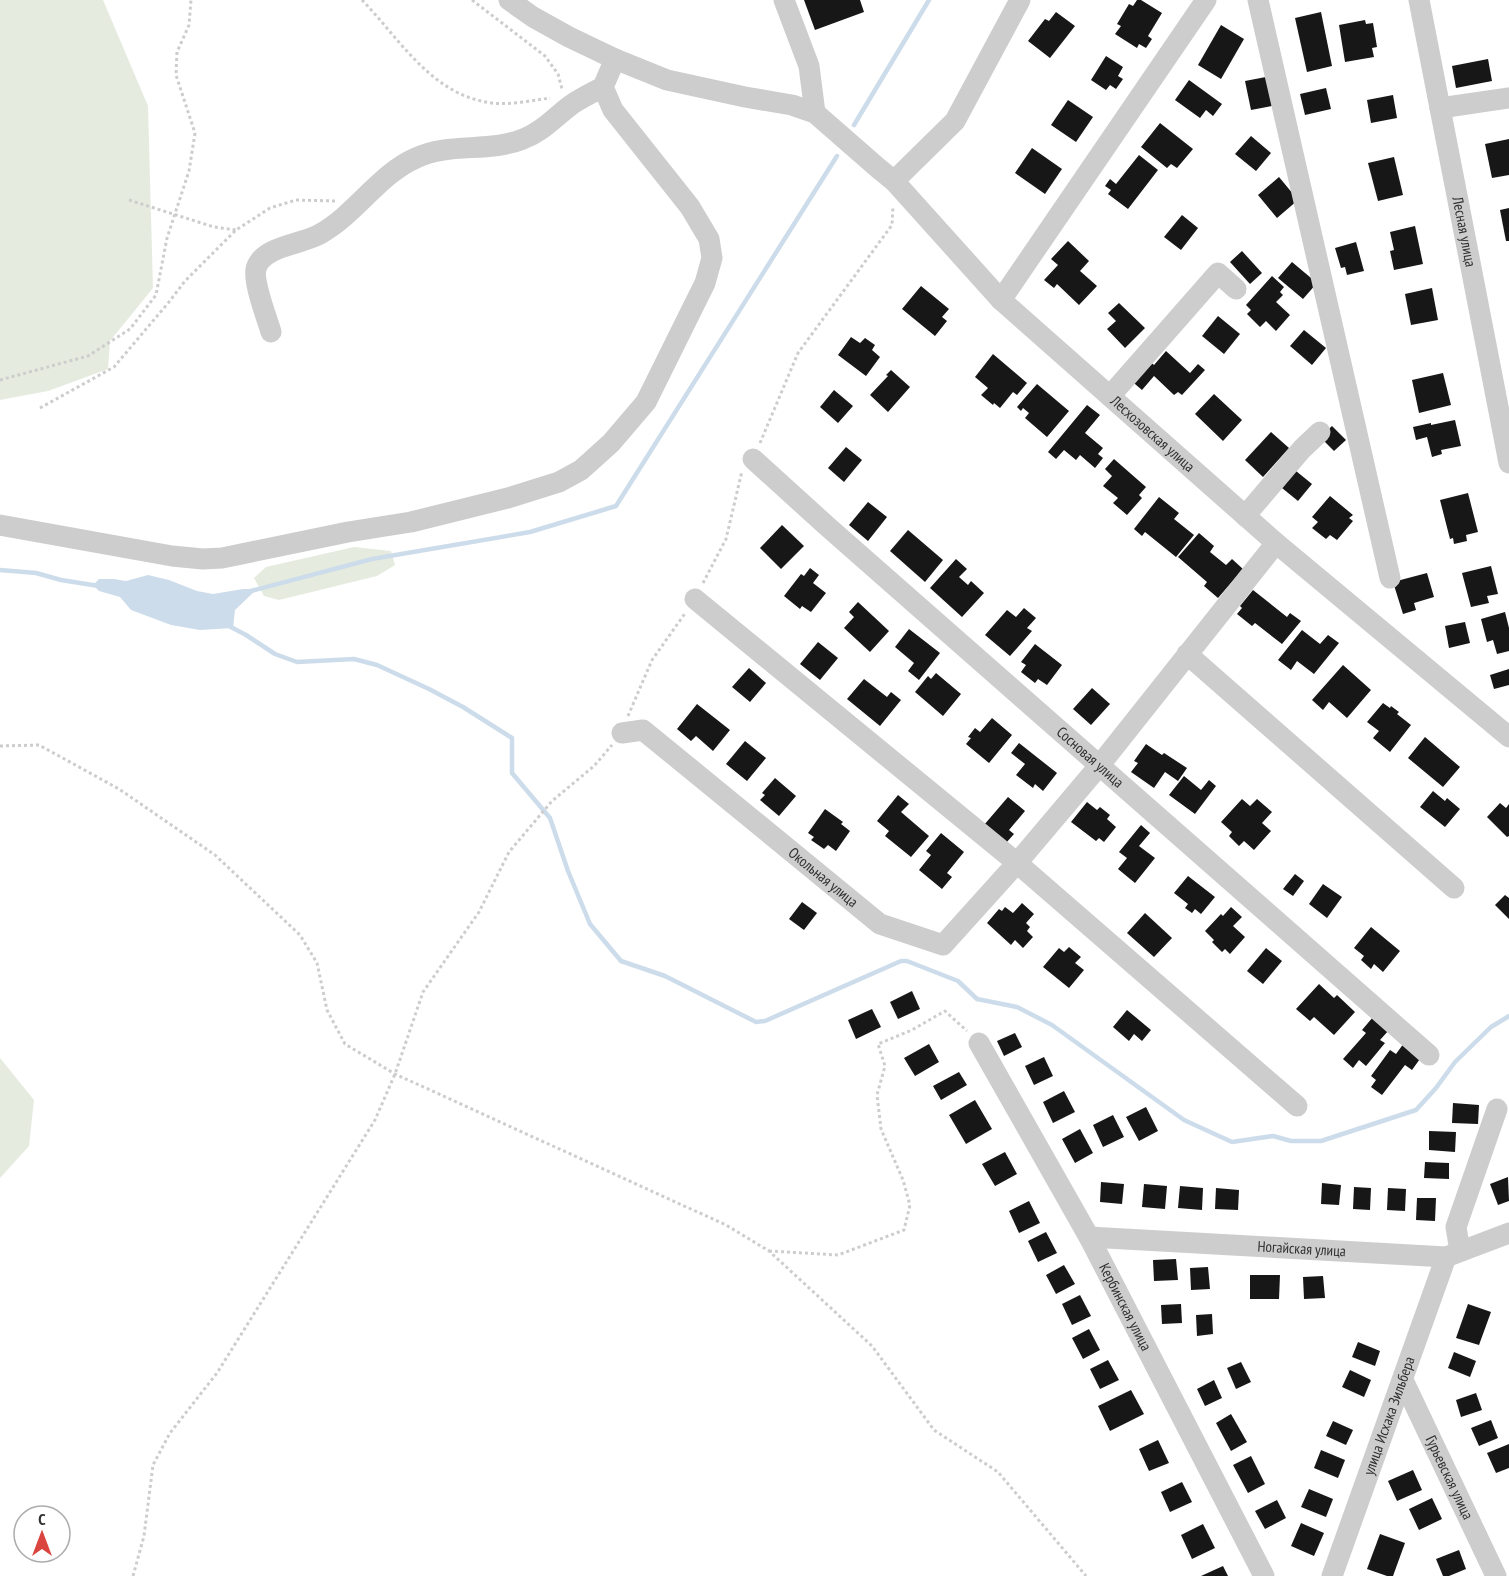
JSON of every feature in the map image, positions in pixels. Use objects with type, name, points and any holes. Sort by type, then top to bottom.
[{"type":"street","points":[[510,0],[533,17],[569,37],[667,80],[792,105],[815,113],[809,66],[784,0]]},
{"type":"street","points":[[894,181],[956,121],[1020,0]]},
{"type":"street","points":[[1001,300],[1206,0]]},
{"type":"street","points":[[1258,0],[1390,578]]},
{"type":"street","name":"Лесная улица","points":[[1419,0],[1509,463]]},
{"type":"street","points":[[271,332],[255,279],[256,267],[263,256],[318,236],[338,223],[396,169],[415,158],[429,153],[505,144],[524,139],[546,127],[568,100],[603,87],[615,59]]},
{"type":"street","points":[[0,525],[172,556],[222,558],[348,532],[411,522],[508,498],[559,482],[581,470],[611,443],[646,402],[705,283],[712,258],[709,239],[690,207],[613,110],[603,87]]},
{"type":"street","points":[[1440,108],[1509,98]]},
{"type":"street","name":"Лесхозовская улица","points":[[815,113],[894,181],[1001,300],[1276,543],[1509,737]]},
{"type":"street","points":[[1110,396],[1218,273],[1236,289]]},
{"type":"street","points":[[1245,516],[1302,449],[1320,432]]},
{"type":"street","name":"Сосновая улица","points":[[753,459],[1429,1055]]},
{"type":"street","points":[[1017,863],[1099,766],[1276,543]]},
{"type":"street","points":[[695,599],[1017,863],[1297,1106]]},
{"type":"street","points":[[1187,654],[1454,888]]},
{"type":"street","name":"Окольная улица","points":[[622,733],[643,730],[880,924],[932,942],[943,945],[1017,863]]},
{"type":"street","name":"Кербинская улица","points":[[979,1043],[1089,1237],[1264,1576]]},
{"type":"street","points":[[1453,1254],[1456,1227],[1497,1109]]},
{"type":"street","name":"Ногайская улица","points":[[1089,1237],[1453,1254],[1509,1233]]},
{"type":"street","name":"улица Исхака Зильбера","points":[[1332,1576],[1403,1380],[1453,1254]]},
{"type":"street","name":"Гурьевская улица","points":[[1403,1380],[1496,1576]]},
{"type":"path","points":[[0,380],[88,356],[130,329],[156,295],[167,238],[189,171],[195,133],[176,75],[177,52],[189,25],[191,0]]},
{"type":"path","points":[[362,0],[417,62],[451,90],[482,102],[568,100],[558,74],[545,56],[472,0]]},
{"type":"path","points":[[133,1576],[144,1536],[153,1465],[170,1433],[223,1363],[375,1120],[395,1074],[423,992],[479,912],[509,852],[552,801],[594,766],[622,733],[652,660],[695,599],[726,538],[742,471],[753,459],[798,353],[891,225],[894,181]]},
{"type":"path","points":[[40,408],[114,367],[184,281],[236,230],[270,208],[296,200],[335,201],[367,196]]},
{"type":"path","points":[[129,200],[214,227],[236,230]]},
{"type":"path","points":[[0,746],[39,745],[119,789],[215,855],[300,935],[317,963],[327,1010],[345,1044],[395,1074],[726,1226],[769,1251],[872,1346],[934,1430],[998,1472],[1086,1576]]},
{"type":"path","points":[[769,1251],[838,1255],[904,1230],[910,1205],[903,1180],[881,1129],[877,1095],[885,1066],[878,1044],[912,1030],[945,1011],[979,1043]]},
{"type":"shaded area","points":[[0,0],[103,0],[148,106],[153,288],[110,341],[108,369],[48,391],[0,400]]},
{"type":"shaded area","points":[[354,547],[391,551],[395,565],[377,576],[279,600],[264,596],[254,578],[266,567]]},
{"type":"shaded area","points":[[0,1058],[34,1100],[29,1146],[0,1178]]},
{"type":"water","points":[[148,575],[213,594],[257,589],[235,610],[233,628],[200,630],[171,625],[131,610],[120,597],[99,591],[93,585],[99,579],[126,581]]},
{"type":"building","points":[[804,0],[860,0],[864,12],[815,30]]},
{"type":"building","points":[[1137,0],[1141,0],[1162,13],[1148,36],[1152,39],[1146,48],[1139,44],[1137,48],[1115,34],[1121,26],[1117,24],[1129,4],[1133,6]]},
{"type":"building","points":[[1056,12],[1075,26],[1050,58],[1028,41],[1045,19],[1049,21]]},
{"type":"building","points":[[1321,12],[1332,66],[1307,72],[1295,18]]},
{"type":"building","points":[[1365,20],[1366,24],[1373,23],[1377,47],[1372,48],[1374,57],[1345,62],[1339,25]]},
{"type":"building","points":[[1221,25],[1244,39],[1221,79],[1198,65]]},
{"type":"building","points":[[1106,56],[1123,67],[1118,76],[1123,79],[1116,89],[1110,85],[1106,90],[1091,80]]},
{"type":"building","points":[[1488,59],[1492,81],[1456,88],[1452,66]]},
{"type":"building","points":[[1271,76],[1277,105],[1251,110],[1245,81]]},
{"type":"building","points":[[1189,80],[1222,104],[1213,116],[1206,110],[1200,118],[1175,100]]},
{"type":"building","points":[[1326,88],[1331,109],[1305,115],[1300,94]]},
{"type":"building","points":[[1393,95],[1397,118],[1371,123],[1367,100]]},
{"type":"building","points":[[1068,100],[1093,117],[1076,142],[1051,125]]},
{"type":"building","points":[[1160,123],[1193,149],[1177,168],[1171,164],[1167,168],[1141,147]]},
{"type":"building","points":[[1251,136],[1271,153],[1256,171],[1235,154]]},
{"type":"building","points":[[1509,139],[1509,175],[1492,178],[1485,144]]},
{"type":"building","points":[[1032,148],[1062,169],[1045,194],[1015,173]]},
{"type":"building","points":[[1139,155],[1158,170],[1128,209],[1108,194],[1111,190],[1105,186],[1110,179],[1116,184]]},
{"type":"building","points":[[1394,157],[1403,195],[1378,201],[1368,163]]},
{"type":"building","points":[[1279,177],[1298,200],[1277,218],[1258,195]]},
{"type":"building","points":[[1509,208],[1509,241],[1506,241],[1500,210]]},
{"type":"building","points":[[1182,215],[1198,228],[1181,250],[1164,237]]},
{"type":"building","points":[[1415,226],[1423,264],[1394,270],[1390,251],[1394,250],[1390,232]]},
{"type":"building","points":[[1068,241],[1089,261],[1080,271],[1097,286],[1079,305],[1057,284],[1054,288],[1044,280],[1058,265],[1051,259]]},
{"type":"building","points":[[1356,242],[1364,271],[1347,275],[1345,267],[1341,268],[1335,248]]},
{"type":"building","points":[[1242,251],[1262,273],[1250,284],[1230,262]]},
{"type":"building","points":[[1292,262],[1317,283],[1303,299],[1278,278]]},
{"type":"building","points":[[1272,276],[1284,287],[1280,292],[1283,295],[1276,302],[1290,315],[1276,331],[1266,321],[1260,327],[1247,314],[1251,310],[1246,305]]},
{"type":"building","points":[[921,286],[949,309],[942,317],[947,321],[935,336],[902,309]]},
{"type":"building","points":[[1432,288],[1438,320],[1411,325],[1405,294]]},
{"type":"building","points":[[1119,303],[1145,328],[1125,348],[1107,329],[1116,321],[1108,313]]},
{"type":"building","points":[[1218,316],[1240,334],[1224,354],[1202,336]]},
{"type":"building","points":[[1304,330],[1326,348],[1312,365],[1290,346]]},
{"type":"building","points":[[851,337],[860,343],[865,338],[875,345],[872,350],[880,357],[866,376],[838,355]]},
{"type":"building","points":[[1166,351],[1190,373],[1198,364],[1205,370],[1182,395],[1178,392],[1174,395],[1154,376],[1142,390],[1128,378],[1146,358],[1154,365]]},
{"type":"building","points":[[993,354],[1027,383],[1017,395],[1013,392],[1000,408],[981,395],[988,388],[975,377]]},
{"type":"building","points":[[891,370],[910,387],[888,412],[870,395]]},
{"type":"building","points":[[1443,373],[1451,405],[1419,413],[1412,380]]},
{"type":"building","points":[[1037,384],[1069,411],[1047,437],[1025,418],[1029,413],[1017,407]]},
{"type":"building","points":[[834,390],[853,406],[838,423],[820,407]]},
{"type":"building","points":[[1214,394],[1242,420],[1223,441],[1195,414]]},
{"type":"building","points":[[1087,405],[1100,415],[1085,433],[1103,448],[1098,454],[1103,458],[1095,468],[1080,455],[1076,460],[1064,450],[1056,459],[1048,452]]},
{"type":"building","points":[[1455,420],[1461,446],[1441,450],[1442,454],[1432,457],[1427,437],[1416,440],[1413,427]]},
{"type":"building","points":[[1332,426],[1346,440],[1334,451],[1320,437]]},
{"type":"building","points":[[1271,432],[1289,448],[1263,477],[1245,460]]},
{"type":"building","points":[[846,447],[862,460],[844,482],[828,468]]},
{"type":"building","points":[[1114,459],[1146,487],[1139,495],[1142,498],[1127,515],[1113,503],[1118,498],[1103,486],[1112,476],[1105,469]]},
{"type":"building","points":[[1296,471],[1312,484],[1298,501],[1282,488]]},
{"type":"building","points":[[1468,493],[1478,532],[1466,535],[1467,541],[1454,544],[1453,538],[1450,539],[1440,500]]},
{"type":"building","points":[[1330,496],[1353,515],[1349,518],[1353,521],[1337,540],[1330,535],[1326,539],[1312,528],[1318,522],[1312,517]]},
{"type":"building","points":[[1159,497],[1179,513],[1174,519],[1194,535],[1176,557],[1145,532],[1142,536],[1134,529]]},
{"type":"building","points":[[868,502],[887,517],[868,541],[849,525]]},
{"type":"building","points":[[782,525],[804,546],[781,569],[760,548]]},
{"type":"building","points":[[908,530],[943,560],[925,582],[890,551]]},
{"type":"building","points":[[1199,533],[1214,546],[1210,552],[1226,565],[1232,559],[1243,569],[1218,598],[1204,586],[1207,582],[1178,557]]},
{"type":"building","points":[[956,559],[967,569],[959,577],[968,585],[971,581],[984,593],[962,617],[930,588]]},
{"type":"building","points":[[1491,566],[1498,594],[1487,596],[1489,603],[1471,607],[1462,573]]},
{"type":"building","points":[[810,568],[819,575],[813,583],[826,593],[811,612],[802,606],[800,609],[784,596],[801,574],[804,576]]},
{"type":"building","points":[[1427,573],[1434,597],[1414,603],[1416,610],[1403,614],[1393,582]]},
{"type":"building","points":[[1253,590],[1287,617],[1290,613],[1301,621],[1282,644],[1255,623],[1252,626],[1237,614],[1242,608],[1240,606]]},
{"type":"building","points":[[858,602],[889,631],[870,652],[844,628],[854,617],[849,612]]},
{"type":"building","points":[[1024,608],[1036,618],[1027,628],[1032,631],[1010,656],[985,635],[1007,610],[1016,617]]},
{"type":"building","points":[[1505,612],[1509,628],[1509,651],[1497,654],[1493,640],[1487,642],[1481,619]]},
{"type":"building","points":[[1465,622],[1470,643],[1449,648],[1445,626]]},
{"type":"building","points":[[909,629],[940,653],[919,680],[908,671],[914,663],[895,647]]},
{"type":"building","points":[[1302,630],[1320,644],[1328,635],[1339,643],[1314,674],[1297,661],[1291,670],[1278,660]]},
{"type":"building","points":[[818,642],[838,658],[820,680],[800,664]]},
{"type":"building","points":[[1035,644],[1062,665],[1047,685],[1038,679],[1035,683],[1021,672],[1026,665],[1021,662]]},
{"type":"building","points":[[1343,665],[1371,690],[1347,718],[1329,702],[1323,710],[1312,700]]},
{"type":"building","points":[[749,668],[766,683],[750,702],[732,687]]},
{"type":"building","points":[[1509,669],[1509,685],[1494,689],[1490,675]]},
{"type":"building","points":[[936,673],[961,694],[943,716],[915,692],[928,676],[931,679]]},
{"type":"building","points":[[864,679],[887,697],[891,692],[901,700],[880,726],[847,699]]},
{"type":"building","points":[[1092,688],[1110,704],[1091,725],[1073,709]]},
{"type":"building","points":[[1383,703],[1399,712],[1397,714],[1411,725],[1390,752],[1373,738],[1379,731],[1367,722]]},
{"type":"building","points":[[697,704],[730,730],[713,751],[696,736],[691,741],[677,729]]},
{"type":"building","points":[[992,718],[1012,735],[989,763],[966,744],[975,728],[980,732]]},
{"type":"building","points":[[1425,737],[1460,767],[1443,787],[1408,758]]},
{"type":"building","points":[[745,741],[766,758],[747,781],[726,764]]},
{"type":"building","points":[[1019,743],[1057,773],[1043,791],[1035,784],[1033,788],[1016,775],[1025,764],[1011,753]]},
{"type":"building","points":[[1146,744],[1187,768],[1178,781],[1165,772],[1154,788],[1131,772],[1138,763],[1134,761]]},
{"type":"building","points":[[1184,776],[1201,790],[1209,780],[1216,786],[1195,814],[1169,795]]},
{"type":"building","points":[[775,778],[796,796],[779,816],[760,800],[765,795],[762,793]]},
{"type":"building","points":[[1433,791],[1445,801],[1447,798],[1460,809],[1445,827],[1420,807]]},
{"type":"building","points":[[898,795],[909,804],[901,812],[929,836],[911,857],[885,836],[889,831],[877,821]]},
{"type":"building","points":[[1008,797],[1025,811],[1009,830],[1014,834],[1006,843],[984,825]]},
{"type":"building","points":[[1242,799],[1250,806],[1257,799],[1272,812],[1262,823],[1271,831],[1254,850],[1244,841],[1239,846],[1229,836],[1232,832],[1221,822]]},
{"type":"building","points":[[1087,802],[1097,810],[1100,807],[1110,815],[1107,819],[1116,827],[1104,842],[1099,838],[1096,841],[1071,822]]},
{"type":"building","points":[[1500,803],[1506,808],[1509,804],[1509,836],[1507,837],[1487,817]]},
{"type":"building","points":[[825,809],[843,822],[841,824],[850,831],[836,851],[828,845],[824,849],[811,840],[814,837],[808,833]]},
{"type":"building","points":[[1141,825],[1150,833],[1139,846],[1155,858],[1135,883],[1118,869],[1127,858],[1119,852]]},
{"type":"building","points":[[941,833],[964,852],[947,873],[952,877],[942,889],[919,870],[931,855],[926,851]]},
{"type":"building","points":[[1295,874],[1304,881],[1293,896],[1283,889]]},
{"type":"building","points":[[1188,876],[1215,897],[1201,914],[1195,909],[1192,913],[1185,908],[1188,904],[1174,893]]},
{"type":"building","points":[[1323,884],[1342,897],[1327,918],[1309,904]]},
{"type":"building","points":[[1505,895],[1509,898],[1509,919],[1495,905]]},
{"type":"building","points":[[802,902],[817,913],[804,930],[789,919]]},
{"type":"building","points":[[1022,903],[1034,914],[1026,923],[1030,927],[1027,931],[1033,937],[1023,948],[1015,940],[1011,945],[987,923],[999,909],[1002,911],[1005,907],[1013,913]]},
{"type":"building","points":[[1231,907],[1242,917],[1233,926],[1245,937],[1230,954],[1225,949],[1222,952],[1205,931]]},
{"type":"building","points":[[1145,913],[1172,938],[1154,957],[1127,933]]},
{"type":"building","points":[[1371,927],[1400,951],[1383,972],[1374,964],[1371,969],[1361,960],[1364,956],[1354,948]]},
{"type":"building","points":[[1069,947],[1081,957],[1075,963],[1084,970],[1069,988],[1043,967],[1059,948],[1064,952]]},
{"type":"building","points":[[1266,948],[1282,961],[1263,984],[1247,971]]},
{"type":"building","points":[[1319,984],[1334,998],[1337,995],[1355,1012],[1334,1035],[1314,1017],[1310,1021],[1296,1009]]},
{"type":"building","points":[[912,991],[920,1009],[898,1019],[890,1002]]},
{"type":"building","points":[[872,1009],[881,1027],[856,1039],[848,1020]]},
{"type":"building","points":[[1127,1010],[1151,1030],[1142,1041],[1134,1034],[1129,1041],[1113,1027]]},
{"type":"building","points":[[1373,1017],[1389,1030],[1380,1040],[1385,1043],[1366,1066],[1359,1060],[1353,1068],[1343,1059],[1366,1033],[1362,1030]]},
{"type":"building","points":[[1015,1033],[1022,1047],[1004,1056],[997,1041]]},
{"type":"building","points":[[1404,1043],[1422,1056],[1412,1070],[1405,1065],[1382,1095],[1371,1087],[1376,1080],[1371,1076],[1390,1050],[1396,1054]]},
{"type":"building","points":[[929,1044],[939,1062],[915,1076],[904,1058]]},
{"type":"building","points":[[1044,1057],[1053,1076],[1034,1085],[1025,1066]]},
{"type":"building","points":[[959,1072],[967,1085],[941,1100],[933,1086]]},
{"type":"building","points":[[1064,1091],[1075,1112],[1053,1123],[1043,1102]]},
{"type":"building","points":[[975,1100],[992,1129],[966,1144],[949,1115]]},
{"type":"building","points":[[1453,1103],[1479,1105],[1478,1124],[1452,1123]]},
{"type":"building","points":[[1146,1107],[1158,1131],[1139,1141],[1126,1117]]},
{"type":"building","points":[[1113,1115],[1124,1137],[1103,1147],[1093,1125]]},
{"type":"building","points":[[1080,1129],[1093,1153],[1075,1163],[1062,1139]]},
{"type":"building","points":[[1429,1131],[1456,1132],[1455,1152],[1429,1150]]},
{"type":"building","points":[[1005,1152],[1017,1174],[995,1186],[982,1164]]},
{"type":"building","points":[[1425,1162],[1449,1163],[1449,1179],[1424,1178]]},
{"type":"building","points":[[1508,1177],[1509,1201],[1498,1205],[1490,1184]]},
{"type":"building","points":[[1101,1182],[1124,1184],[1122,1204],[1100,1202]]},
{"type":"building","points":[[1322,1183],[1341,1185],[1339,1205],[1321,1204]]},
{"type":"building","points":[[1144,1184],[1167,1186],[1165,1209],[1142,1207]]},
{"type":"building","points":[[1180,1186],[1203,1188],[1202,1210],[1178,1208]]},
{"type":"building","points":[[1354,1187],[1371,1188],[1370,1210],[1353,1209]]},
{"type":"building","points":[[1216,1188],[1239,1190],[1238,1210],[1215,1209]]},
{"type":"building","points":[[1388,1188],[1406,1189],[1405,1211],[1387,1210]]},
{"type":"building","points":[[1417,1198],[1436,1198],[1435,1221],[1416,1220]]},
{"type":"building","points":[[1029,1201],[1040,1223],[1019,1233],[1009,1211]]},
{"type":"building","points":[[1046,1232],[1057,1253],[1038,1262],[1028,1241]]},
{"type":"building","points":[[1176,1259],[1178,1280],[1154,1281],[1153,1260]]},
{"type":"building","points":[[1064,1265],[1075,1284],[1056,1294],[1046,1275]]},
{"type":"building","points":[[1208,1267],[1210,1289],[1191,1290],[1190,1268]]},
{"type":"building","points":[[1250,1275],[1280,1275],[1279,1299],[1250,1299]]},
{"type":"building","points":[[1323,1276],[1325,1298],[1304,1299],[1303,1277]]},
{"type":"building","points":[[1080,1295],[1091,1316],[1072,1325],[1062,1304]]},
{"type":"building","points":[[1181,1304],[1182,1323],[1162,1324],[1161,1305]]},
{"type":"building","points":[[1468,1304],[1491,1312],[1479,1345],[1456,1338]]},
{"type":"building","points":[[1212,1314],[1213,1334],[1197,1336],[1196,1315]]},
{"type":"building","points":[[1089,1329],[1100,1350],[1083,1359],[1072,1338]]},
{"type":"building","points":[[1358,1342],[1380,1351],[1375,1366],[1352,1357]]},
{"type":"building","points":[[1454,1352],[1476,1361],[1470,1377],[1448,1368]]},
{"type":"building","points":[[1108,1360],[1119,1380],[1100,1389],[1090,1369]]},
{"type":"building","points":[[1241,1362],[1251,1382],[1236,1389],[1227,1368]]},
{"type":"building","points":[[1350,1370],[1371,1380],[1364,1397],[1342,1387]]},
{"type":"building","points":[[1214,1380],[1222,1398],[1205,1406],[1197,1389]]},
{"type":"building","points":[[1131,1390],[1144,1414],[1110,1431],[1098,1406]]},
{"type":"building","points":[[1476,1393],[1482,1410],[1461,1417],[1456,1400]]},
{"type":"building","points":[[1231,1414],[1247,1442],[1231,1451],[1216,1423]]},
{"type":"building","points":[[1491,1420],[1498,1438],[1479,1446],[1471,1428]]},
{"type":"building","points":[[1333,1421],[1353,1430],[1346,1445],[1326,1436]]},
{"type":"building","points":[[1158,1440],[1169,1463],[1149,1471],[1139,1449]]},
{"type":"building","points":[[1509,1444],[1509,1468],[1496,1473],[1487,1453]]},
{"type":"building","points":[[1321,1450],[1345,1460],[1338,1478],[1314,1468]]},
{"type":"building","points":[[1251,1456],[1265,1484],[1248,1493],[1233,1465]]},
{"type":"building","points":[[1413,1470],[1422,1490],[1397,1501],[1388,1481]]},
{"type":"building","points":[[1182,1482],[1192,1502],[1170,1512],[1161,1492]]},
{"type":"building","points":[[1309,1489],[1333,1499],[1326,1517],[1301,1507]]},
{"type":"building","points":[[1432,1498],[1442,1519],[1419,1530],[1409,1509]]},
{"type":"building","points":[[1277,1500],[1286,1518],[1265,1529],[1255,1511]]},
{"type":"building","points":[[1301,1523],[1324,1533],[1314,1556],[1291,1546]]},
{"type":"building","points":[[1203,1524],[1215,1548],[1192,1559],[1181,1535]]},
{"type":"building","points":[[1380,1534],[1405,1543],[1393,1576],[1367,1569]]},
{"type":"building","points":[[1459,1550],[1466,1569],[1443,1576],[1436,1559]]},
{"type":"building","points":[[1223,1566],[1228,1576],[1201,1576]]},
{"type":"waterway","points":[[854,125],[929,0]]},
{"type":"waterway","points":[[251,591],[372,559],[530,532],[616,506],[837,156]]},
{"type":"waterway","points":[[0,570],[36,573],[61,580],[99,586]]},
{"type":"waterway","points":[[229,626],[275,654],[297,662],[354,659],[377,665],[463,707],[512,738],[512,773],[550,818],[568,871],[590,924],[621,961],[665,976],[756,1022],[765,1021],[901,961],[907,961],[958,981],[977,999],[1017,1007],[1052,1025],[1184,1120],[1232,1142],[1273,1136],[1291,1141],[1321,1141],[1416,1110],[1455,1062],[1491,1027],[1509,1016]]}]
